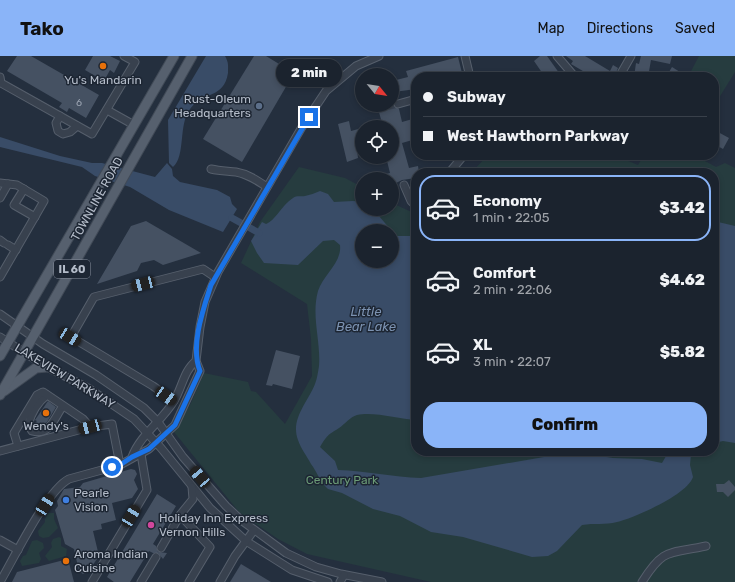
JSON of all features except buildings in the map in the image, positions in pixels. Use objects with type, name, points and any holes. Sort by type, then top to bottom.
[{"type":"main road","name":"TOWNLINE ROAD","points":[[0,356],[4,339],[17,327],[66,245],[95,191],[174,56]]},
{"type":"main road","name":"TOWNLINE ROAD","points":[[1,394],[192,56]]},
{"type":"main road","points":[[1,394],[36,368],[47,367]]},
{"type":"street","points":[[0,77],[1,83],[92,134],[135,62],[124,56]]},
{"type":"street","points":[[0,582],[18,550],[55,490],[61,483],[69,479],[120,465],[132,457],[141,454],[156,443],[175,425],[200,371],[196,361],[205,302],[215,277],[267,187],[326,92],[356,66],[379,56]]},
{"type":"street","points":[[465,56],[469,72]]},
{"type":"street","points":[[557,56],[570,72]]},
{"type":"street","points":[[622,72],[631,56]]},
{"type":"street","points":[[399,104],[411,100]]},
{"type":"street","points":[[107,110],[134,125]]},
{"type":"street","points":[[60,116],[56,123],[58,131],[63,134],[70,132],[77,126]]},
{"type":"street","points":[[453,168],[460,160]]},
{"type":"street","points":[[211,169],[223,172],[236,172],[250,176],[267,187]]},
{"type":"street","points":[[0,183],[18,185],[44,201],[0,277]]},
{"type":"street","points":[[0,198],[8,184]]},
{"type":"street","points":[[404,185],[411,202]]},
{"type":"street","points":[[24,189],[14,205],[35,217]]},
{"type":"street","points":[[4,243],[16,250]]},
{"type":"street","points":[[174,401],[153,386],[70,337],[94,297],[203,269],[215,277]]},
{"type":"street","name":"LAKEVIEW PARKWAY","points":[[0,314],[32,338],[122,391],[144,408],[158,422],[183,457],[220,499],[254,530],[296,558],[344,575],[382,582]]},
{"type":"street","name":"LAKEVIEW PARKWAY","points":[[4,339],[47,367],[88,388],[134,419],[148,432],[219,517],[246,541],[292,570],[328,582]]},
{"type":"street","points":[[132,457],[135,449],[174,401],[189,366],[196,361]]},
{"type":"street","points":[[18,446],[14,433],[37,395],[43,392],[83,419],[90,427]]},
{"type":"street","points":[[47,395],[41,400],[30,419],[28,425],[32,431],[39,433],[48,429],[63,406]]},
{"type":"street","points":[[0,451],[90,427],[112,424],[120,465]]},
{"type":"street","points":[[92,582],[147,490],[141,454]]},
{"type":"street","points":[[161,548],[180,515],[193,499],[192,486]]},
{"type":"street","points":[[180,515],[210,547],[189,582]]},
{"type":"street","points":[[220,582],[254,530]]},
{"type":"street","points":[[0,540],[18,550]]},
{"type":"street","points":[[642,582],[653,564],[667,554],[706,546]]},
{"type":"street","points":[[141,582],[156,557]]},
{"type":"street","points":[[340,582],[344,575]]},
{"type":"green space","points":[[699,56],[735,56],[735,72],[719,98],[719,72],[691,72]]},
{"type":"green space","name":"Century Park","points":[[483,160],[626,160],[638,165],[641,160],[703,160],[716,167],[725,163],[735,168],[735,582],[431,582],[307,554],[278,539],[239,512],[174,432],[191,403],[204,373],[248,382],[251,391],[256,392],[285,424],[312,376],[311,339],[307,304],[241,263],[260,222],[299,167],[345,178],[355,183],[355,216],[399,216],[399,206],[411,212],[411,456],[719,456],[719,168],[476,168]]},
{"type":"green space","points":[[48,513],[54,513],[54,519],[58,528],[49,537],[43,538],[39,536],[38,531],[45,522]]},
{"type":"green space","points":[[59,537],[61,538],[61,546],[67,549],[66,556],[49,561],[45,556],[52,547],[51,543],[53,539]]},
{"type":"green space","points":[[37,540],[43,543],[44,548],[39,553],[41,559],[39,563],[22,566],[20,561],[23,556],[26,555],[32,541]]},
{"type":"water","points":[[206,56],[225,56],[228,66],[226,81],[218,91],[201,99],[190,109],[184,123],[179,156],[173,167],[169,163],[168,120]]},
{"type":"water","points":[[0,137],[60,156],[92,163],[102,163],[155,177],[167,163],[172,169],[173,176],[180,182],[217,190],[230,197],[232,204],[237,209],[223,232],[169,210],[130,187],[95,176],[82,167],[0,147]]},
{"type":"water","name":"Little Bear Lake","points":[[320,191],[328,194],[334,202],[355,201],[355,216],[379,216],[386,224],[355,224],[355,268],[399,268],[399,236],[411,236],[411,419],[371,414],[363,414],[352,417],[328,436],[320,447],[335,461],[338,470],[421,478],[544,457],[600,456],[642,459],[662,463],[666,456],[691,456],[690,465],[693,477],[689,484],[659,505],[625,520],[613,523],[582,525],[557,551],[548,556],[532,557],[463,537],[431,532],[400,516],[373,509],[342,493],[328,489],[321,480],[298,440],[296,425],[301,411],[315,384],[319,366],[319,347],[315,310],[318,291],[320,285],[338,258],[340,245],[334,240],[323,241],[298,265],[264,263],[251,241],[256,233],[259,234],[260,232],[257,230],[262,222],[266,224],[269,222],[289,201],[296,197],[307,196]]},
{"type":"water","points":[[719,222],[735,226],[735,443],[719,442]]},
{"type":"waterway","points":[[232,218],[259,233]]},
{"type":"place","name":"Yu's Mandarin","points":[[103,66]]},
{"type":"place","name":"Rust-Oleum Headquarters","points":[[259,106]]},
{"type":"place","name":"Wendy's","points":[[46,413]]},
{"type":"place","name":"Pearle Vision","points":[[66,500]]},
{"type":"place","name":"Holiday Inn Express Vernon Hills","points":[[151,525]]},
{"type":"place","name":"Aroma Indian Cuisine","points":[[66,561]]},
{"type":"route","points":[[112,467],[120,465],[132,457],[149,449],[175,425],[200,371],[196,361],[198,342],[205,302],[211,285],[309,117]]}]
